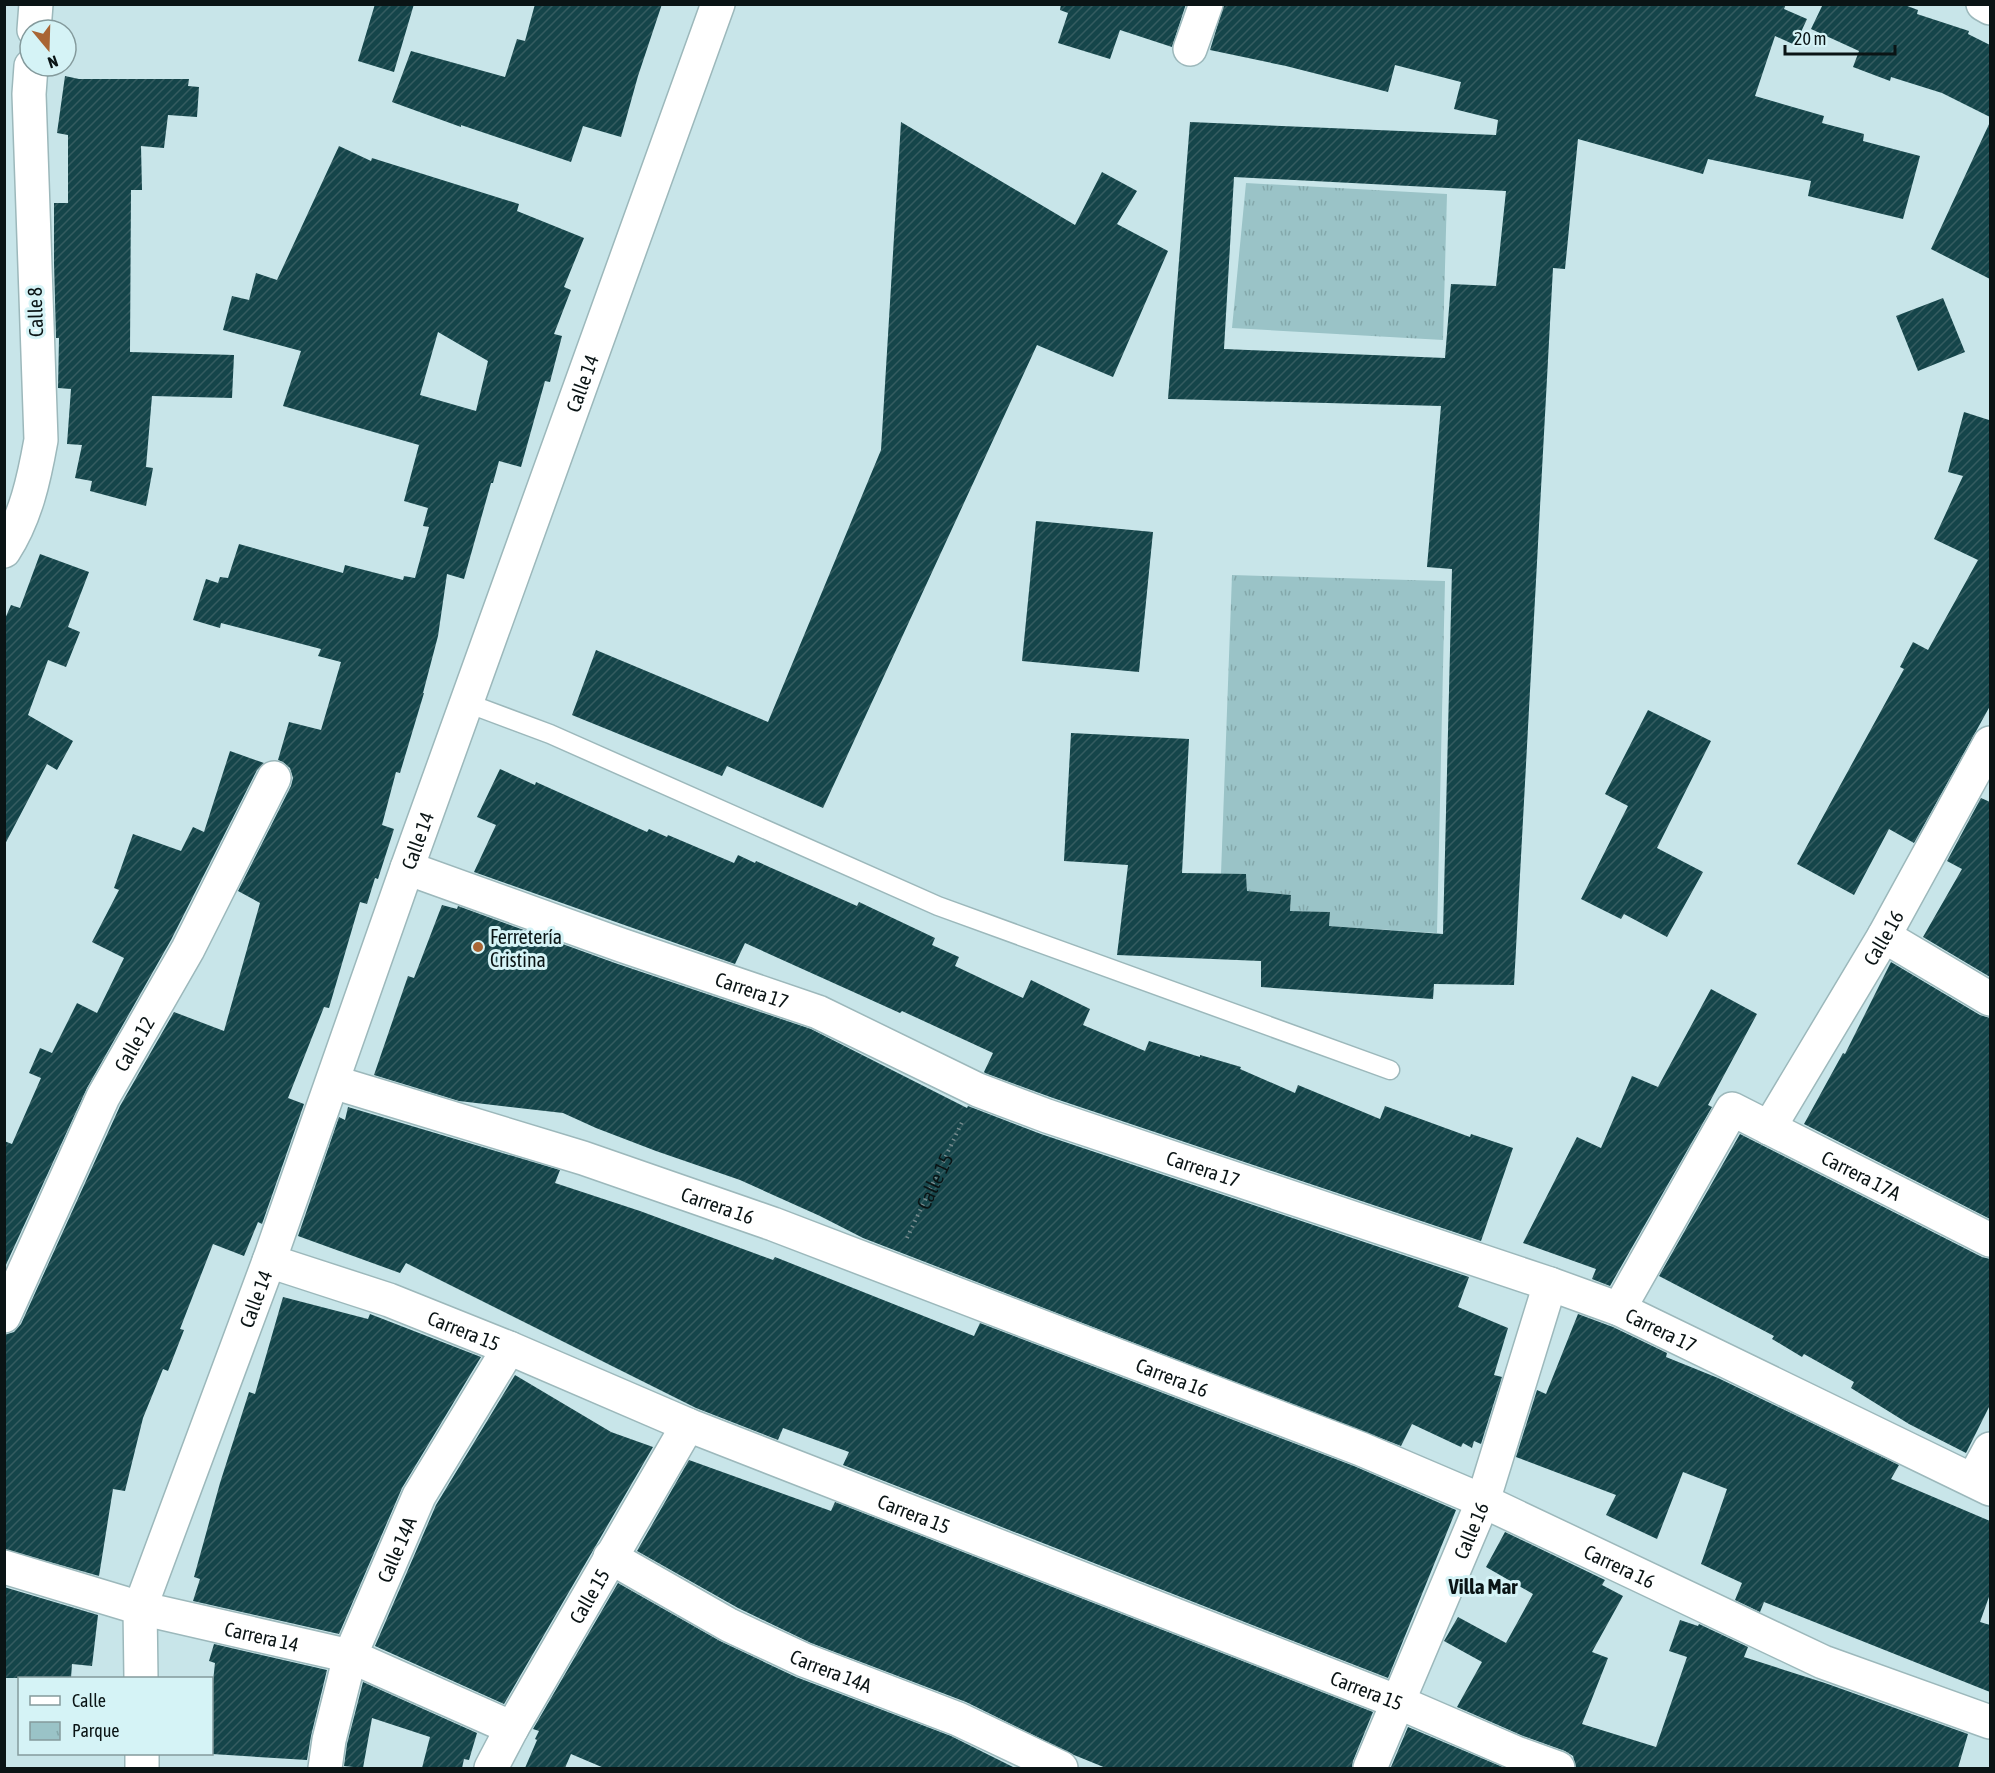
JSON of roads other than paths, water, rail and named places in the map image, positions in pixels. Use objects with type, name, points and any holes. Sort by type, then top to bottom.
[{"type":"street","name":"Calle 14","points":[[141,1677],[140,1608],[333,1082],[407,868],[718,4]]},
{"type":"street","points":[[1190,49],[1206,4]]},
{"type":"street","points":[[1983,4],[1990,8]]},
{"type":"street","name":"Calle 8","points":[[4,551],[12,540],[32,490],[41,440],[28,94],[30,78]]},
{"type":"street","name":"Calle 16","points":[[1769,1128],[1987,760]]},
{"type":"street","name":"Calle 12","points":[[4,1316],[103,1097],[188,949],[274,778]]},
{"type":"street","name":"Carrera 17","points":[[407,868],[621,945],[818,1012],[978,1090],[1047,1116],[1619,1309],[1982,1484]]},
{"type":"street","points":[[1884,936],[1990,999]]},
{"type":"street","name":"Carrera 16","points":[[333,1082],[583,1158],[773,1224],[1361,1449],[1483,1501],[1823,1662],[1990,1722]]},
{"type":"street","name":"Carrera 17A","points":[[1619,1309],[1732,1109],[1990,1240]]},
{"type":"street","name":"Carrera 15","points":[[268,1261],[389,1300],[509,1348],[688,1425],[1398,1702],[1516,1753],[1558,1768]]},
{"type":"street","name":"Calle 16","points":[[1370,1768],[1483,1501],[1550,1284]]},
{"type":"street","name":"Calle 14A","points":[[325,1768],[329,1740],[350,1656],[419,1496],[509,1348]]},
{"type":"street","name":"Calle 15","points":[[491,1768],[610,1557],[688,1425]]},
{"type":"street","points":[[1982,1484],[1990,1449]]},
{"type":"street","name":"Carrera 14A","points":[[610,1557],[729,1625],[804,1660],[958,1719],[1060,1768]]},
{"type":"street","name":"Carrera 14","points":[[4,1568],[140,1608],[350,1656],[512,1728]]},
{"type":"lane","points":[[467,703],[550,734],[938,906],[1390,1070]]},
{"type":"place","name":"Ferretería Cristina","points":[[478,947]]},
{"type":"district","name":"Villa Mar","points":[[1483,1586]]}]
